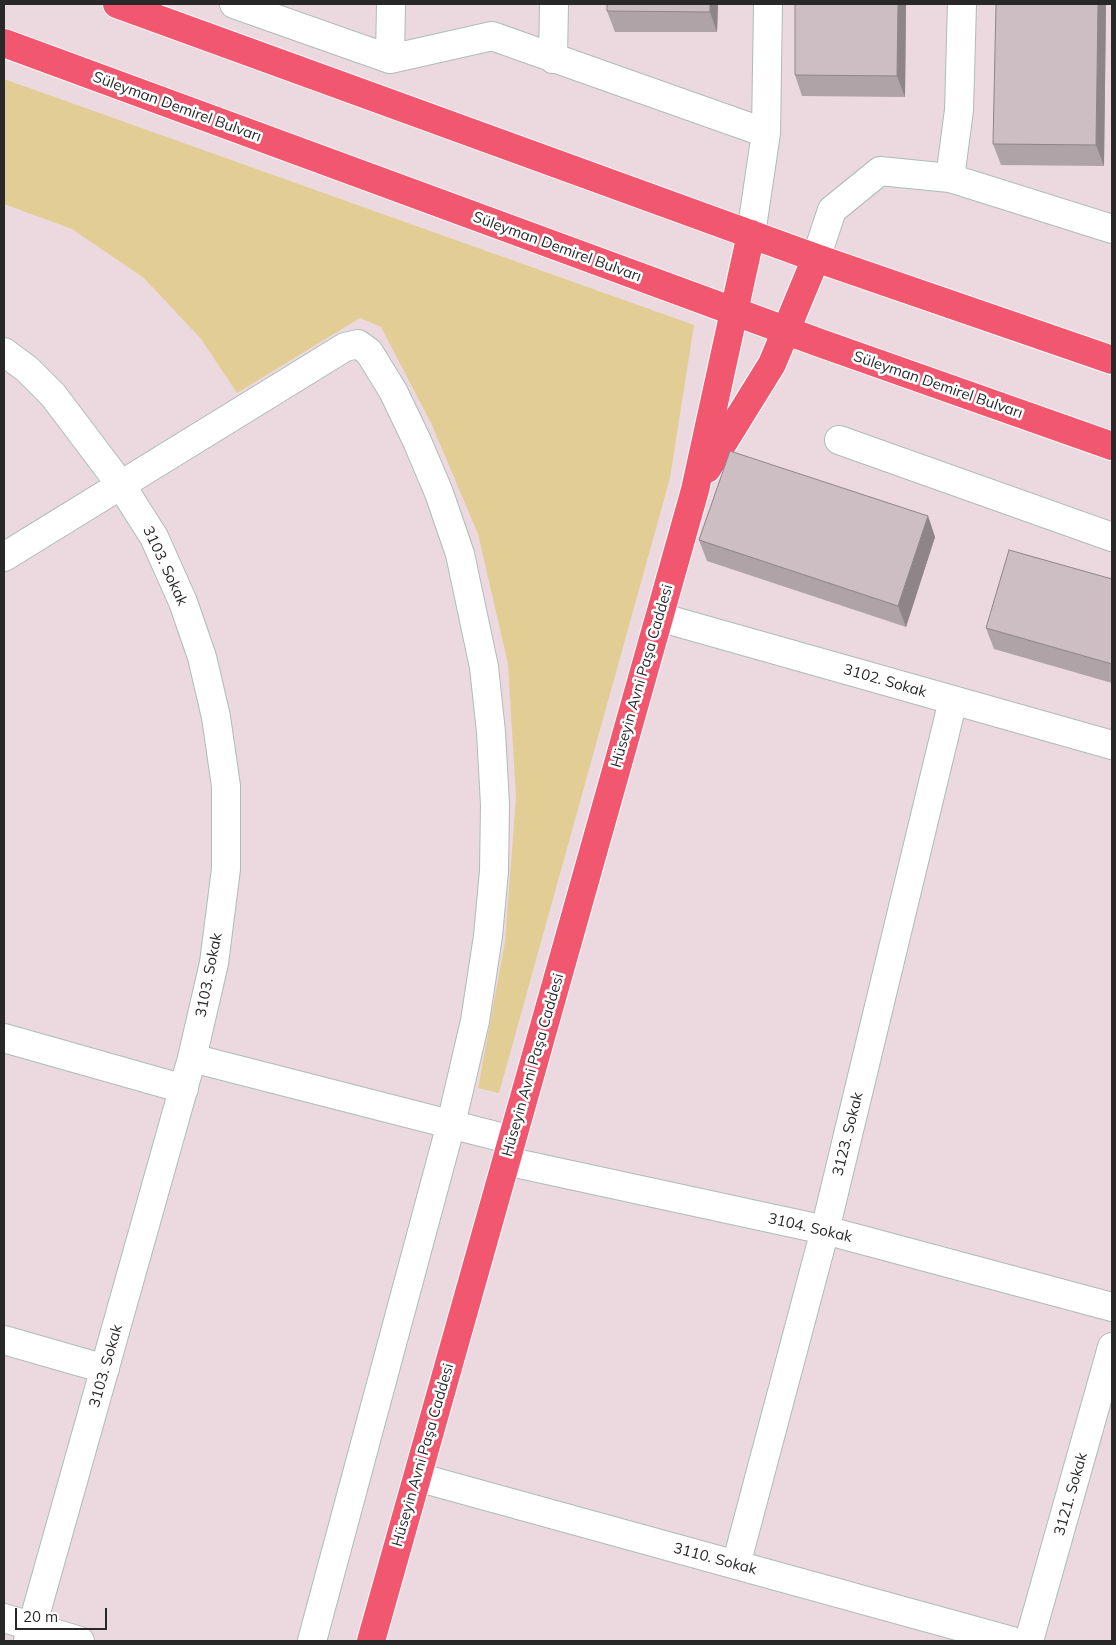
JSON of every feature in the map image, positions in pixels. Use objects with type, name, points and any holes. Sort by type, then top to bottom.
[{"type":"main road","points":[[118,4],[816,258],[1112,360]]},
{"type":"main road","name":"Süleyman Demirel Bulvarı","points":[[4,43],[787,331],[1112,446]]},
{"type":"main road","name":"Hüseyin Avni Paşa Caddesi","points":[[371,1641],[695,490],[751,234]]},
{"type":"main road","name":"Hüseyin Avni Paşa Caddesi","points":[[695,490],[755,394],[787,331],[816,258]]},
{"type":"street","points":[[234,4],[390,59],[492,36],[552,59],[766,133]]},
{"type":"street","points":[[390,59],[391,4]]},
{"type":"street","points":[[552,59],[554,4]]},
{"type":"street","points":[[751,234],[766,133],[768,4]]},
{"type":"street","points":[[950,178],[959,110],[962,4]]},
{"type":"street","points":[[816,258],[832,210],[880,171],[950,178],[1112,229]]},
{"type":"street","points":[[4,557],[345,346],[358,344],[364,348],[392,391],[439,493],[460,554],[484,667],[491,732],[495,805],[494,871],[488,936],[474,1021],[451,1124],[312,1641]]},
{"type":"street","name":"3103. Sokak","points":[[4,352],[27,369],[53,395],[121,485],[154,537],[183,602],[202,657],[216,718],[226,786],[225,878],[214,963],[184,1089],[30,1634]]},
{"type":"street","points":[[839,440],[1112,537]]},
{"type":"street","name":"3102. Sokak","points":[[659,617],[1112,745]]},
{"type":"street","name":"3123. Sokak","points":[[736,1565],[824,1230],[953,700]]},
{"type":"street","points":[[4,1038],[184,1089]]},
{"type":"street","name":"3104. Sokak","points":[[192,1058],[451,1124],[509,1151],[824,1230],[1112,1307]]},
{"type":"street","points":[[4,1340],[105,1369]]},
{"type":"street","name":"3121. Sokak","points":[[1029,1641],[1112,1347]]},
{"type":"street","name":"3110. Sokak","points":[[417,1477],[1012,1641]]},
{"type":"street","points":[[4,1618],[30,1634],[80,1641]]},
{"type":"shaded area","points":[[4,79],[694,325],[670,478],[499,1093],[478,1088],[505,942],[516,797],[508,664],[478,534],[431,423],[381,327],[360,318],[237,393],[201,339],[144,278],[72,229],[4,204]]},
{"type":"building","points":[[607,4],[710,4],[710,12],[607,11]]},
{"type":"building","points":[[795,4],[898,4],[897,76],[795,75]]},
{"type":"building","points":[[996,4],[1098,4],[1096,145],[993,144]]},
{"type":"building","points":[[730,451],[928,516],[898,606],[699,540]]},
{"type":"building","points":[[1009,550],[1112,579],[1112,664],[986,628]]}]
